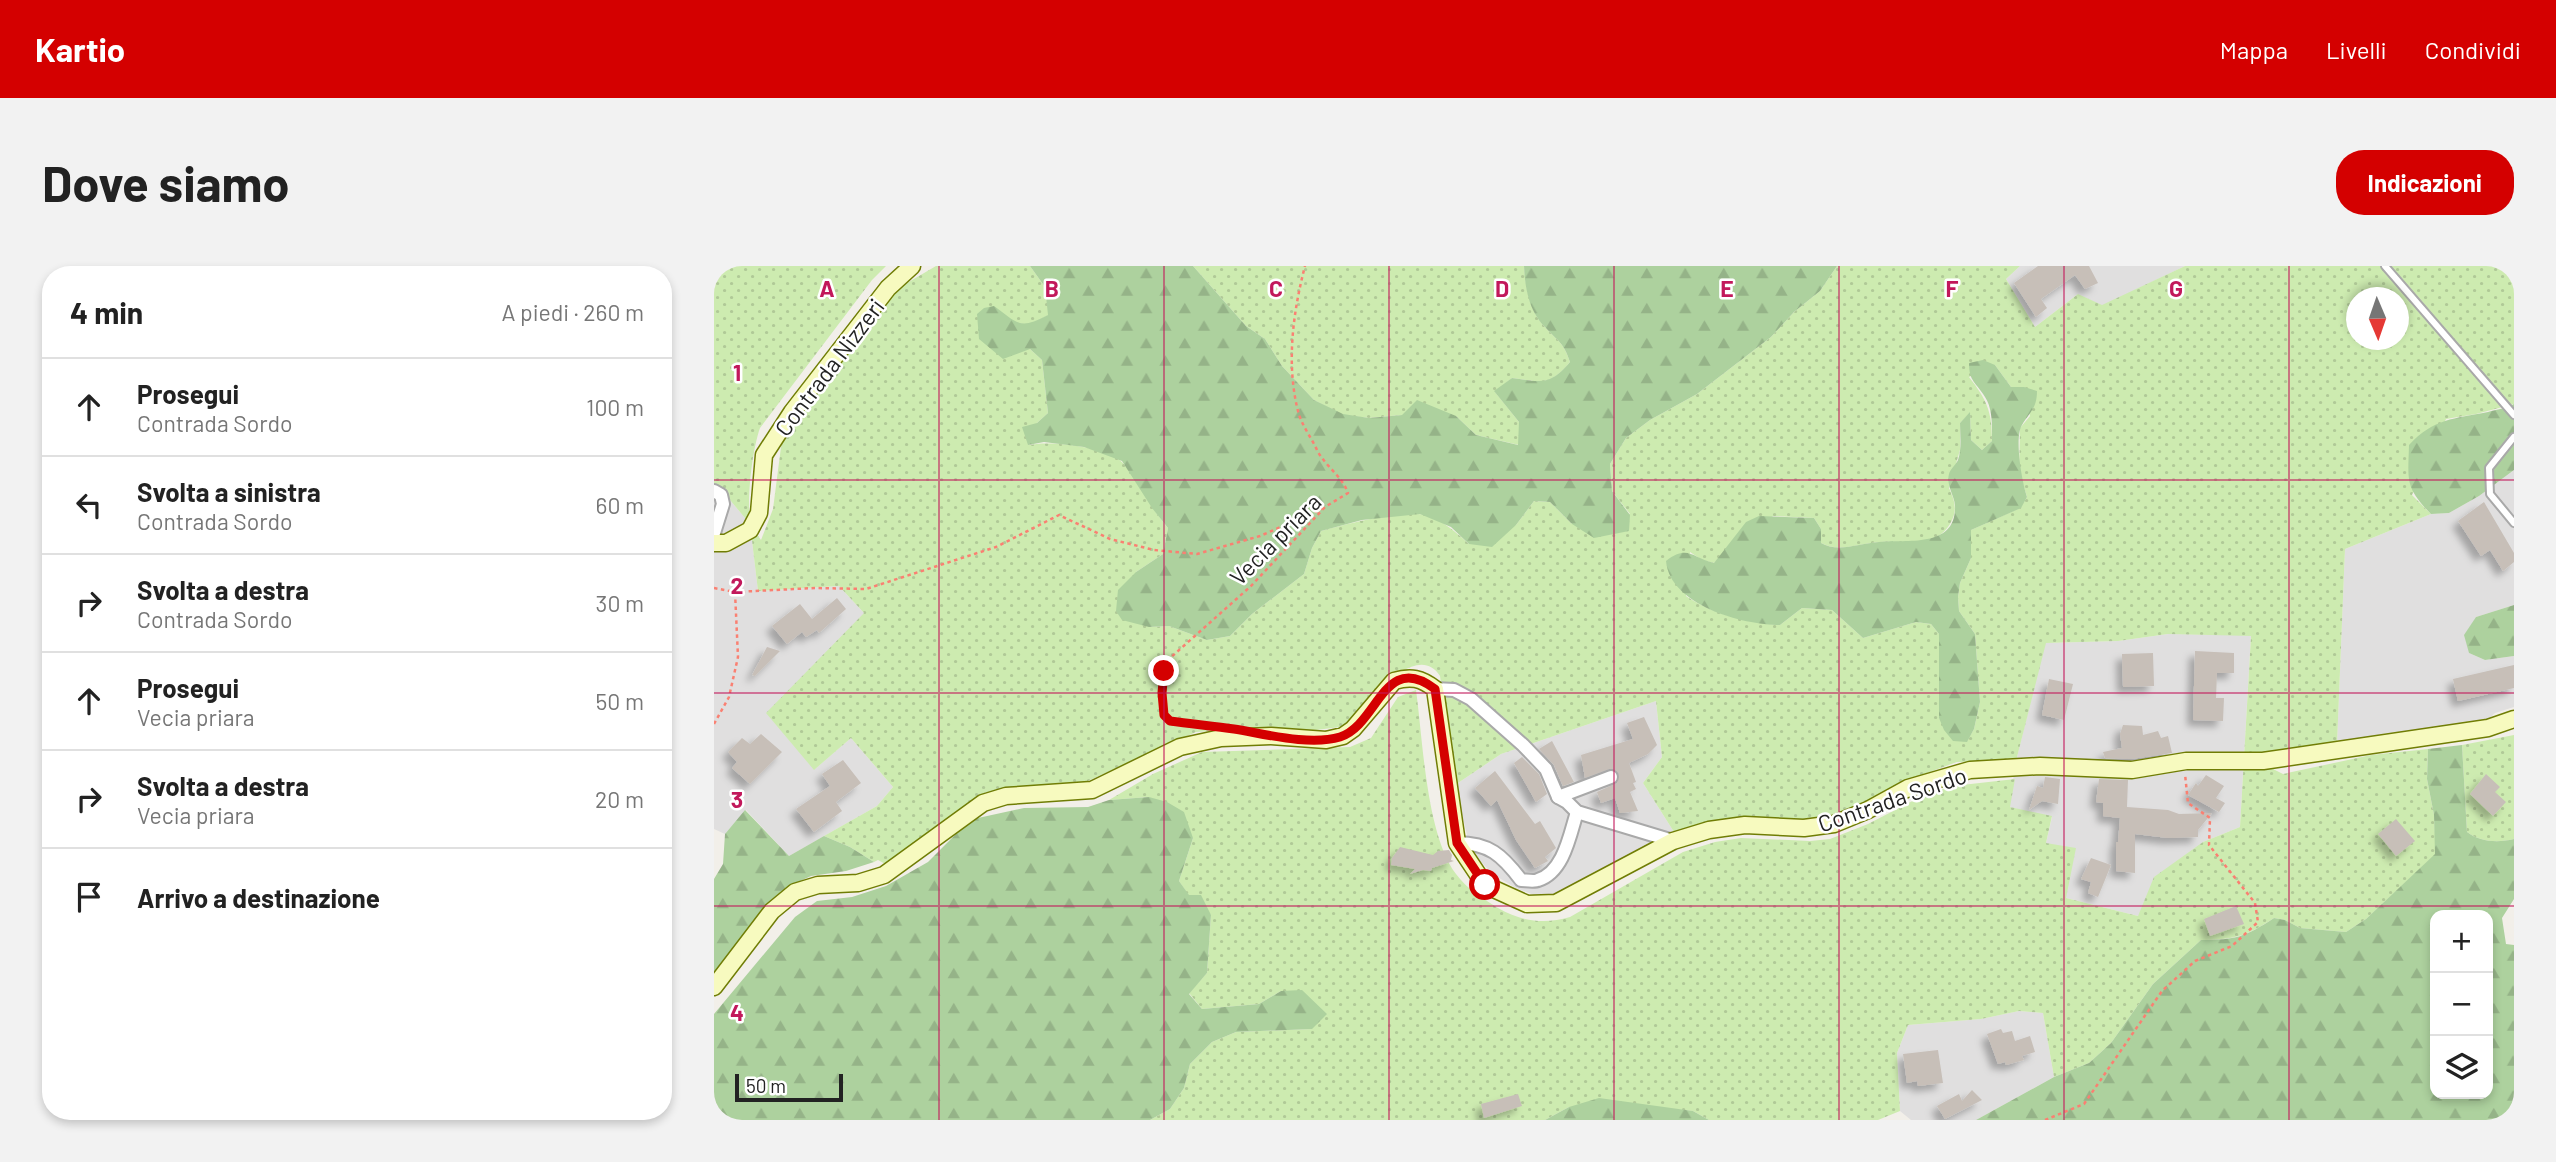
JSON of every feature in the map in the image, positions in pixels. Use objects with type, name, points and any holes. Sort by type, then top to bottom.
[{"type":"street","name":"Contrada Nizzeri","points":[[718,540],[750,530],[759,513],[764,454],[792,412],[888,288],[912,266]]},
{"type":"street","points":[[714,491],[721,495],[723,504],[718,540]]},
{"type":"street","points":[[714,987],[772,911],[795,892],[818,885],[858,883],[884,875],[983,803],[1006,796],[1092,790],[1180,747],[1221,738],[1271,736],[1326,740],[1343,736],[1353,729],[1394,681],[1414,677],[1435,689],[1454,690],[1471,699],[1546,769],[1558,797],[1577,812],[1673,841]]},
{"type":"street","name":"Contrada Sordo","points":[[1435,689],[1457,843],[1485,885],[1527,904],[1556,903],[1673,841],[1709,830],[1745,825],[1804,828],[1834,824],[1868,810],[1908,788],[1970,770],[2040,766],[2132,770],[2186,761],[2263,761],[2488,728],[2514,719]]},
{"type":"street","points":[[1558,797],[1611,777]]},
{"type":"street","points":[[1457,843],[1477,843],[1506,860],[1521,880],[1538,880],[1554,869],[1564,852],[1577,812]]},
{"type":"lane","points":[[2385,266],[2514,415]]},
{"type":"lane","points":[[2514,437],[2489,468],[2490,494],[2514,523]]},
{"type":"path","name":"Vecia priara","points":[[1208,726],[1170,721],[1164,715],[1162,693],[1164,671],[1169,659],[1251,586],[1325,507],[1348,493],[1345,484],[1322,458],[1298,412],[1291,357],[1297,295],[1305,266]]},
{"type":"path","points":[[714,588],[735,592],[815,588],[866,589],[996,547],[1059,515],[1110,539],[1154,550],[1196,554],[1260,536],[1325,507]]},
{"type":"path","points":[[714,724],[729,697],[738,657],[735,592]]},
{"type":"path","points":[[2045,1120],[2084,1104],[2162,991],[2195,961],[2232,946],[2258,922],[2255,902],[2209,845],[2210,818],[2188,803],[2186,761]]},
{"type":"shaded area","points":[[2020,266],[2185,266],[2102,306],[2078,294],[2035,327],[2006,279]]},
{"type":"shaded area","points":[[2514,470],[2514,605],[2476,617],[2469,653],[2485,660],[2514,656],[2514,707],[2495,713],[2482,725],[2387,733],[2337,744],[2345,549],[2431,514],[2449,513],[2479,496]]},
{"type":"shaded area","points":[[714,486],[720,488],[750,524],[758,591],[839,586],[864,613],[815,769],[851,738],[893,787],[877,806],[789,856],[746,810],[725,834],[714,829]]},
{"type":"shaded area","points":[[2168,634],[2251,635],[2240,827],[2203,842],[2138,916],[2066,898],[2046,843],[2052,817],[2009,807],[2016,761],[2045,643],[2118,641]]},
{"type":"shaded area","points":[[1656,701],[1662,757],[1643,783],[1674,832],[1574,891],[1549,897],[1516,888],[1494,875],[1477,858],[1469,843],[1455,785],[1501,754]]},
{"type":"shaded area","points":[[2019,1011],[2043,1013],[2054,1077],[1976,1120],[1911,1120],[1900,1111],[1897,1053],[1908,1025],[1981,1019]]},
{"type":"green space","points":[[714,266],[886,266],[872,280],[760,428],[753,461],[749,512],[751,524],[761,540],[773,509],[784,438],[892,296],[907,283],[936,266],[1030,266],[1045,287],[1049,315],[1029,325],[1018,323],[1030,349],[1042,360],[1048,413],[1037,423],[1029,445],[1051,443],[1079,446],[1106,453],[1124,464],[1168,528],[1163,554],[1136,572],[1149,627],[1169,626],[1207,640],[1230,636],[1252,614],[1304,574],[1312,548],[1321,531],[1383,517],[1418,514],[1439,521],[1469,544],[1516,525],[1534,501],[1550,502],[1572,524],[1630,514],[1612,491],[1610,464],[1626,438],[1650,420],[1697,394],[1771,337],[1794,312],[1820,291],[1837,266],[2020,266],[2006,279],[2035,327],[2078,294],[2102,305],[2185,266],[2514,266],[2514,404],[2446,419],[2412,495],[2431,514],[2345,549],[2337,744],[2287,755],[2245,755],[2283,774],[2371,755],[2428,749],[2427,779],[2434,815],[2436,854],[2366,919],[2346,932],[2300,928],[2274,918],[2240,936],[2201,940],[2153,984],[2111,1043],[2089,1063],[2054,1077],[2043,1013],[2019,1011],[1981,1019],[1908,1025],[1897,1053],[1900,1111],[1878,1120],[1709,1120],[1693,1111],[1672,1109],[1569,1107],[1545,1120],[1150,1120],[1170,1109],[1184,1088],[1190,1064],[1212,1042],[1236,1032],[1312,1029],[1281,991],[1259,1004],[1202,1009],[1189,993],[1207,973],[1211,915],[1189,896],[1179,881],[1193,838],[1149,797],[1109,800],[1153,774],[1202,752],[1350,747],[1371,738],[1398,697],[1416,690],[1427,786],[1446,857],[1456,874],[1470,889],[1515,916],[1542,921],[1570,917],[1683,852],[1715,842],[1741,838],[1810,841],[1830,839],[1868,824],[1926,794],[1953,786],[2015,779],[2010,807],[2052,816],[2046,843],[2076,848],[2066,898],[2138,916],[2154,877],[2203,842],[2240,827],[2251,636],[2168,634],[2118,641],[2046,643],[2016,761],[1957,762],[1902,782],[1848,815],[1798,821],[1731,819],[1674,832],[1643,783],[1662,757],[1656,701],[1501,754],[1455,785],[1440,676],[1430,666],[1418,665],[1404,670],[1377,692],[1348,726],[1308,731],[1244,729],[1196,732],[1079,785],[986,792],[939,824],[887,865],[878,860],[874,862],[850,847],[824,836],[877,806],[893,787],[851,738],[814,770],[766,713],[864,613],[839,586],[758,591],[750,524],[720,488],[714,486]],"holes":[[[1995,365],[2011,387],[2024,387],[2030,416],[2020,428],[2019,471],[2027,497],[2020,508],[1971,530],[1971,558],[1960,583],[1958,597],[1959,611],[1975,634],[1980,702],[1974,729],[1967,741],[1939,718],[1939,634],[1931,624],[1916,622],[1863,638],[1832,610],[1802,608],[1780,625],[1731,616],[1686,596],[1690,552],[1702,560],[1714,563],[1773,516],[1814,518],[1821,529],[1821,543],[1835,547],[1880,542],[1918,542],[1944,532],[1955,510],[1949,488],[1960,450],[1960,423],[1970,413],[1971,440],[1982,450],[1992,441],[1987,406],[1969,377]]]},
{"type":"green space","points":[[1030,266],[1193,266],[1246,326],[1265,339],[1282,366],[1314,400],[1343,414],[1369,418],[1402,415],[1417,400],[1456,416],[1476,435],[1518,445],[1519,422],[1494,391],[1512,378],[1538,381],[1551,379],[1570,362],[1563,346],[1540,321],[1532,306],[1524,266],[1837,266],[1820,291],[1794,312],[1771,337],[1697,394],[1650,420],[1626,438],[1610,464],[1612,491],[1630,515],[1629,531],[1594,538],[1572,524],[1550,502],[1534,501],[1516,525],[1492,547],[1469,544],[1451,527],[1420,514],[1362,520],[1321,531],[1312,548],[1304,574],[1252,614],[1230,636],[1207,640],[1169,626],[1149,627],[1122,620],[1116,611],[1118,590],[1136,572],[1163,554],[1168,528],[1122,461],[1084,447],[1044,442],[1028,445],[1022,427],[1037,423],[1048,413],[1042,360],[1030,349],[1003,359],[979,339],[977,314],[984,308],[994,306],[1020,323],[1048,315],[1045,287]]},
{"type":"green space","points":[[1193,266],[1524,266],[1527,290],[1535,313],[1563,346],[1570,362],[1550,379],[1538,381],[1512,378],[1495,392],[1519,422],[1519,445],[1476,435],[1456,416],[1402,415],[1369,418],[1343,415],[1314,400],[1282,366],[1265,339],[1246,326]]},
{"type":"green space","points":[[1983,360],[1995,365],[2011,387],[2037,391],[2037,397],[2022,425],[2019,440],[2021,471],[2027,497],[2021,508],[1971,530],[1971,558],[1960,583],[1959,611],[1975,634],[1980,702],[1974,729],[1967,742],[1953,741],[1939,718],[1939,634],[1931,624],[1916,622],[1863,638],[1832,610],[1802,608],[1780,625],[1747,621],[1710,610],[1694,601],[1680,590],[1670,576],[1666,561],[1685,553],[1714,563],[1746,522],[1759,516],[1814,518],[1821,529],[1821,543],[1835,547],[1916,541],[1939,535],[1948,529],[1953,519],[1955,505],[1948,478],[1959,455],[1960,423],[1970,412],[1971,440],[1982,450],[1992,441],[1989,407],[1969,369],[1969,363]]},
{"type":"green space","points":[[2514,404],[2514,470],[2479,496],[2449,513],[2431,514],[2412,490],[2408,468],[2409,445],[2427,429],[2436,425]]},
{"type":"green space","points":[[2514,605],[2514,656],[2485,660],[2469,653],[2464,635],[2476,617]]},
{"type":"green space","points":[[2514,735],[2514,839],[2483,840],[2467,832],[2462,745]]},
{"type":"green space","points":[[2462,745],[2467,832],[2489,841],[2514,839],[2514,899],[2502,918],[2506,944],[2514,945],[2514,1120],[1976,1120],[2054,1077],[2089,1063],[2111,1043],[2153,984],[2201,940],[2240,936],[2274,918],[2300,928],[2346,932],[2366,919],[2435,854],[2434,815],[2427,779],[2428,749]]},
{"type":"green space","points":[[1149,797],[1167,802],[1184,812],[1193,838],[1179,881],[1189,895],[1201,895],[1211,915],[1207,973],[1189,994],[1202,1009],[1259,1004],[1281,991],[1302,990],[1327,1014],[1312,1029],[1236,1032],[1212,1042],[1190,1064],[1184,1088],[1170,1109],[1150,1120],[714,1120],[714,1014],[795,917],[817,901],[852,897],[886,886],[928,862],[962,828],[978,818],[1024,808],[1088,807],[1109,800]]},
{"type":"green space","points":[[745,810],[789,856],[824,836],[850,847],[874,862],[846,871],[811,876],[796,883],[776,899],[714,973],[714,879],[723,864],[725,834]]},
{"type":"green space","points":[[1599,1098],[1693,1111],[1709,1120],[1545,1120],[1569,1107]]},
{"type":"building","points":[[2038,266],[2089,266],[2098,283],[2085,289],[2075,275],[2041,299],[2047,308],[2036,317],[2014,283]]},
{"type":"building","points":[[2484,502],[2514,553],[2514,562],[2503,571],[2490,550],[2481,556],[2458,521]]},
{"type":"building","points":[[837,598],[846,609],[819,633],[817,630],[806,637],[802,632],[787,644],[772,626],[800,604],[812,619]]},
{"type":"building","points":[[767,647],[780,651],[755,676],[752,675]]},
{"type":"building","points":[[2195,651],[2234,653],[2234,673],[2217,673],[2216,698],[2224,698],[2223,721],[2193,720]]},
{"type":"building","points":[[2153,653],[2154,686],[2123,687],[2122,654]]},
{"type":"building","points":[[2514,665],[2514,688],[2458,701],[2453,679]]},
{"type":"building","points":[[2049,679],[2073,684],[2064,720],[2042,715]]},
{"type":"building","points":[[1644,717],[1657,745],[1648,754],[1629,763],[1636,782],[1633,783],[1636,789],[1630,792],[1638,811],[1620,813],[1615,798],[1601,803],[1597,792],[1617,783],[1619,773],[1609,769],[1585,778],[1581,755],[1633,739],[1627,723]]},
{"type":"building","points":[[2123,725],[2142,726],[2143,735],[2158,731],[2161,738],[2168,736],[2172,753],[2131,759],[2105,758],[2103,752],[2122,748],[2120,734]]},
{"type":"building","points":[[761,734],[782,752],[750,784],[732,768],[737,762],[728,752],[742,738],[750,744]]},
{"type":"building","points":[[1552,741],[1574,782],[1563,786],[1554,765],[1539,749]]},
{"type":"building","points":[[1522,757],[1539,774],[1547,794],[1536,802],[1514,763]]},
{"type":"building","points":[[843,760],[861,783],[836,802],[842,811],[814,832],[796,809],[830,786],[822,774]]},
{"type":"building","points":[[1495,771],[1535,824],[1540,821],[1556,848],[1545,857],[1548,861],[1535,868],[1516,840],[1497,800],[1491,806],[1475,788]]},
{"type":"building","points":[[2486,774],[2500,787],[2495,792],[2506,802],[2493,816],[2470,794]]},
{"type":"building","points":[[2206,775],[2224,786],[2216,798],[2225,803],[2219,812],[2188,795]]},
{"type":"building","points":[[2045,777],[2060,779],[2058,804],[2042,801],[2029,810],[2037,786],[2043,788]]},
{"type":"building","points":[[2099,779],[2128,780],[2127,807],[2168,810],[2179,814],[2212,813],[2198,830],[2198,837],[2168,838],[2135,834],[2135,873],[2116,871],[2116,842],[2120,818],[2103,816],[2103,803],[2096,802]]},
{"type":"building","points":[[2396,819],[2415,841],[2396,856],[2378,834]]},
{"type":"building","points":[[1400,847],[1433,855],[1438,851],[1449,850],[1451,860],[1454,861],[1432,868],[1431,871],[1423,870],[1410,874],[1415,869],[1391,865],[1392,858]]},
{"type":"building","points":[[2091,858],[2111,865],[2098,897],[2088,893],[2091,882],[2081,879]]},
{"type":"building","points":[[2236,906],[2244,924],[2210,936],[2204,919]]},
{"type":"building","points":[[2001,1029],[2003,1033],[2012,1031],[2015,1041],[2030,1036],[2035,1052],[2022,1056],[2024,1060],[2006,1065],[2005,1062],[1998,1064],[1987,1034]]},
{"type":"building","points":[[1938,1050],[1943,1083],[1918,1086],[1917,1081],[1907,1083],[1903,1054]]},
{"type":"building","points":[[1972,1090],[1982,1100],[1945,1119],[1937,1106],[1959,1094],[1962,1101]]},
{"type":"building","points":[[1518,1094],[1522,1106],[1484,1118],[1481,1104]]},
{"type":"route","points":[[1164,671],[1164,715],[1170,721],[1271,736],[1326,740],[1343,736],[1353,729],[1394,681],[1414,677],[1424,681],[1435,689],[1457,843],[1485,885]]}]
